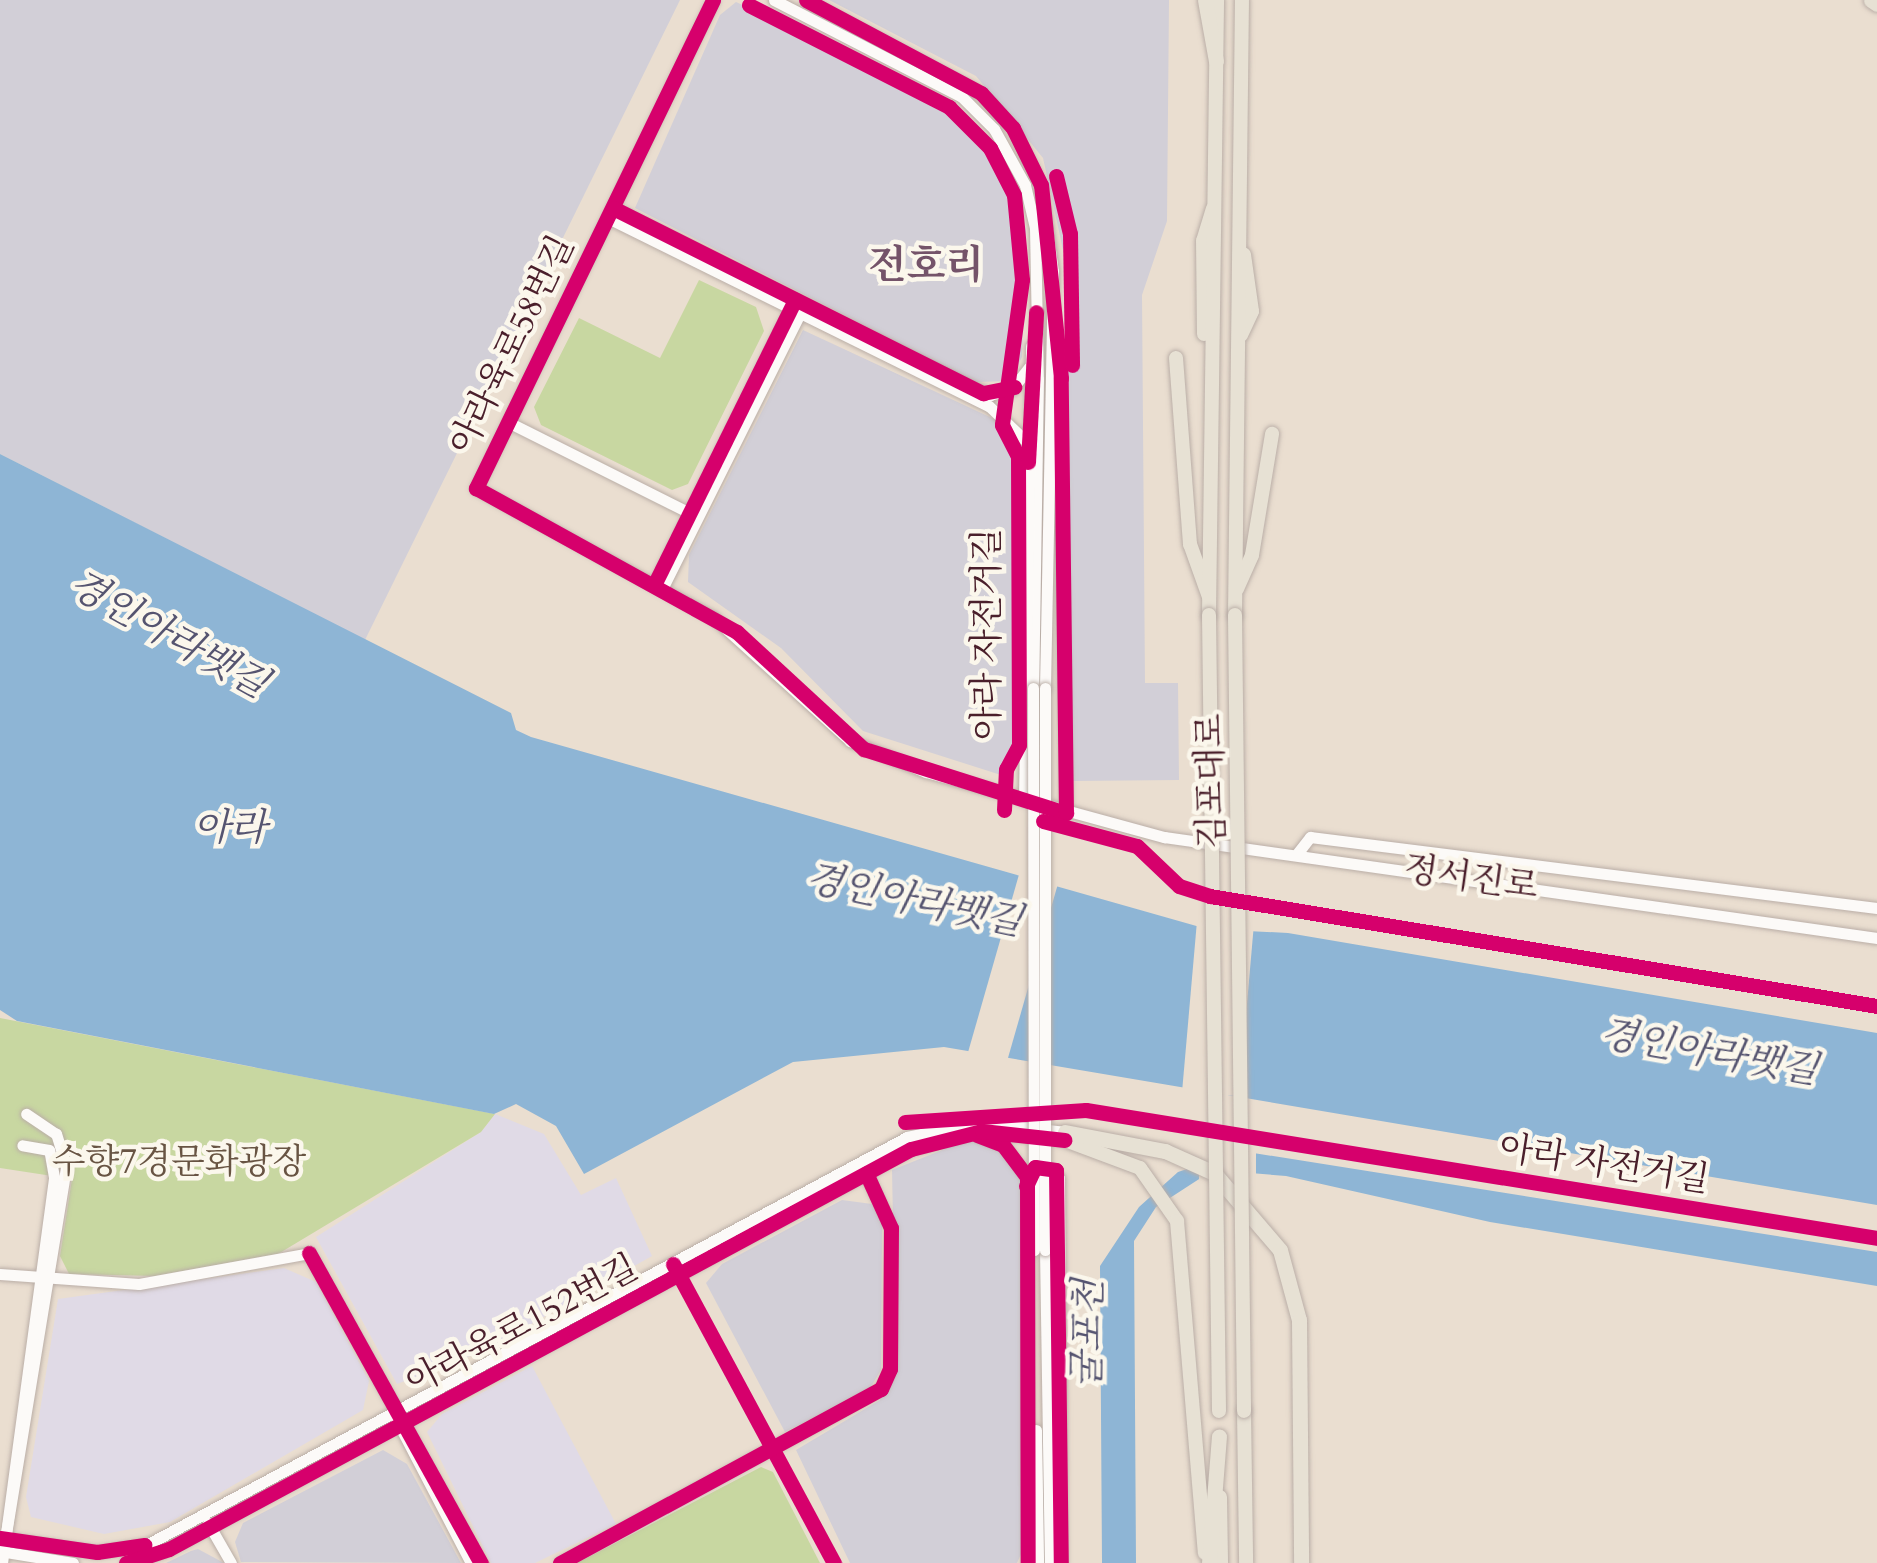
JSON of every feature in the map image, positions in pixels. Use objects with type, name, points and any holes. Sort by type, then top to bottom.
[{"type":"highway","points":[[1205,0],[1216,61]]},
{"type":"highway","points":[[1065,1136],[1178,1156],[1214,1174],[1271,1234],[1296,1301],[1300,1563]]},
{"type":"highway","points":[[1207,1563],[1219,1436]]},
{"type":"main road","name":"김포대로","points":[[1217,0],[1217,198],[1208,358],[1221,1563]]},
{"type":"main road","name":"김포대로","points":[[1242,0],[1234,594],[1246,1563]]},
{"type":"main road","points":[[1176,358],[1190,544],[1209,598]]},
{"type":"main road","points":[[1234,594],[1252,554],[1272,434]]},
{"type":"main road","points":[[1065,1136],[1118,1155],[1151,1177],[1177,1221],[1207,1563]]},
{"type":"street","name":"아라육로58번길","points":[[713,0],[476,488],[660,586],[748,640],[864,749],[1066,812]]},
{"type":"street","points":[[774,0],[944,85],[994,129],[1033,213],[1039,688],[1038,1563]]},
{"type":"street","points":[[806,0],[958,76],[1002,114],[1045,198],[1052,315],[1061,378],[1062,772],[1066,812]]},
{"type":"street","name":"아라육로58번길","points":[[610,214],[797,307],[990,395],[1012,389],[1029,366]]},
{"type":"street","points":[[797,307],[1002,414],[1028,443]]},
{"type":"street","points":[[660,586],[690,513],[797,307]]},
{"type":"street","points":[[660,586],[797,307]]},
{"type":"street","points":[[1024,800],[1029,366],[1036,312]]},
{"type":"street","points":[[1039,688],[1052,315]]},
{"type":"street","points":[[508,422],[690,513]]},
{"type":"street","points":[[1026,772],[1062,772]]},
{"type":"street","name":"정서진로","points":[[1066,812],[1296,856],[1877,938]]},
{"type":"street","points":[[1296,856],[1310,838],[1877,908]]},
{"type":"street","points":[[26,1114],[50,1128],[60,1167],[3,1547],[73,1563]]},
{"type":"street","name":"아라육로152번길","points":[[3,1547],[125,1550],[204,1514],[917,1132],[977,1122],[1065,1136]]},
{"type":"street","points":[[46,1148],[50,1128]]},
{"type":"street","points":[[967,1133],[1010,1152],[1026,1186],[1028,1563]]},
{"type":"street","name":"아라육로152번길","points":[[126,1563],[211,1527],[866,1173],[967,1133],[1065,1136]]},
{"type":"street","points":[[22,1145],[46,1148],[60,1167]]},
{"type":"street","points":[[1026,1186],[1035,1167],[1056,1170],[1060,1563]]},
{"type":"street","points":[[560,1563],[881,1389],[890,1369],[891,1228],[866,1173]]},
{"type":"street","points":[[1039,1250],[1050,1563]]},
{"type":"street","points":[[0,1274],[45,1280],[152,1283],[309,1253],[471,1563]]},
{"type":"street","points":[[401,1424],[481,1563]]},
{"type":"street","points":[[204,1514],[232,1563]]},
{"type":"shaded area","points":[[0,0],[680,0],[365,640],[0,454]]},
{"type":"shaded area","points":[[829,0],[1169,0],[1167,221],[1142,295],[1145,683],[1178,683],[1179,780],[1071,781],[1065,259],[1043,158],[976,76]]},
{"type":"shaded area","points":[[736,2],[935,93],[988,138],[1016,187],[1026,230],[1022,357],[1010,381],[975,382],[635,208],[720,15]]},
{"type":"shaded area","points":[[803,330],[1007,425],[1020,439],[1023,744],[1001,775],[863,731],[781,648],[688,582],[689,555]]},
{"type":"shaded area","points":[[495,1114],[544,1134],[581,1195],[616,1178],[652,1256],[483,1351],[397,1384],[316,1237],[481,1132]]},
{"type":"shaded area","points":[[970,1139],[996,1145],[1022,1180],[1021,1554],[1017,1563],[850,1563],[796,1450],[880,1400],[896,1375],[892,1170]]},
{"type":"shaded area","points":[[842,1200],[872,1204],[882,1224],[881,1370],[869,1390],[785,1432],[706,1283],[722,1264]]},
{"type":"shaded area","points":[[284,1268],[316,1282],[369,1381],[363,1410],[170,1522],[104,1534],[31,1517],[26,1497],[58,1299]]},
{"type":"shaded area","points":[[532,1366],[616,1524],[535,1563],[491,1563],[427,1432],[442,1414]]},
{"type":"shaded area","points":[[383,1450],[407,1464],[461,1563],[241,1562],[235,1542],[243,1523]]},
{"type":"shaded area","points":[[198,1549],[224,1563],[166,1563],[191,1551]]},
{"type":"green space","points":[[699,280],[756,307],[764,331],[688,484],[672,490],[541,425],[534,407],[579,318],[660,358]]},
{"type":"green space","name":"수향7경문화광장","points":[[0,1018],[495,1114],[481,1132],[278,1254],[155,1276],[69,1274],[60,1256],[72,1179],[0,1168]]},
{"type":"green space","points":[[761,1467],[773,1472],[820,1563],[577,1563]]},
{"type":"water","name":"아라","points":[[0,454],[511,713],[516,730],[531,737],[1207,929],[1288,933],[1877,1033],[1877,1205],[944,1047],[793,1062],[584,1174],[556,1126],[516,1104],[494,1114],[17,1021],[0,1010]]},
{"type":"water","points":[[1241,1151],[1877,1252],[1877,1286],[1490,1222],[1286,1176],[1213,1170],[1156,1207],[1134,1241],[1136,1563],[1102,1563],[1100,1266],[1139,1207],[1178,1172]]},
{"type":"pier","points":[[1020,871],[1058,882],[1005,1068],[967,1057]]},
{"type":"pier","points":[[1197,921],[1254,926],[1239,1096],[1182,1091]]},
{"type":"pier","points":[[1214,1148],[1256,1149],[1256,1176],[1199,1183],[1199,1154]]},
{"type":"cycle path","points":[[713,0],[476,488],[737,632],[864,749],[1066,813],[1061,378],[1041,185],[1013,128],[981,93],[806,0]]},
{"type":"cycle path","name":"아라 자전거길","points":[[749,5],[949,107],[990,148],[1014,195],[1022,280],[1002,425],[1018,456],[1019,745],[1006,769],[1004,810]]},
{"type":"cycle path","points":[[1056,176],[1070,234],[1072,365]]},
{"type":"cycle path","points":[[613,208],[983,393],[1014,387]]},
{"type":"cycle path","points":[[655,583],[795,300]]},
{"type":"cycle path","points":[[1028,462],[1036,312]]},
{"type":"cycle path","points":[[1043,821],[1137,846],[1179,886],[1210,896],[1877,1006]]},
{"type":"cycle path","name":"아라 자전거길","points":[[905,1122],[1086,1110],[1877,1238]]},
{"type":"cycle path","points":[[126,1563],[169,1549],[911,1149],[982,1131],[1065,1140]]},
{"type":"cycle path","points":[[977,1135],[1003,1145],[1027,1177],[1028,1563]]},
{"type":"cycle path","points":[[1026,1186],[1035,1167],[1056,1170],[1061,1563]]},
{"type":"cycle path","points":[[560,1563],[881,1389],[890,1369],[891,1228],[866,1173]]},
{"type":"cycle path","points":[[309,1253],[481,1563]]},
{"type":"cycle path","points":[[673,1264],[834,1563]]},
{"type":"cycle path","points":[[0,1538],[97,1552],[144,1545]]},
{"type":"district","name":"전호리","points":[[926,266]]},
{"type":"water label","name":"경인아라뱃길","points":[[168,635]]},
{"type":"water label","name":"경인아라뱃길","points":[[914,901]]},
{"type":"water label","name":"경인아라뱃길","points":[[1709,1053]]},
{"type":"water label","name":"굴포천","points":[[1089,1334]]}]
